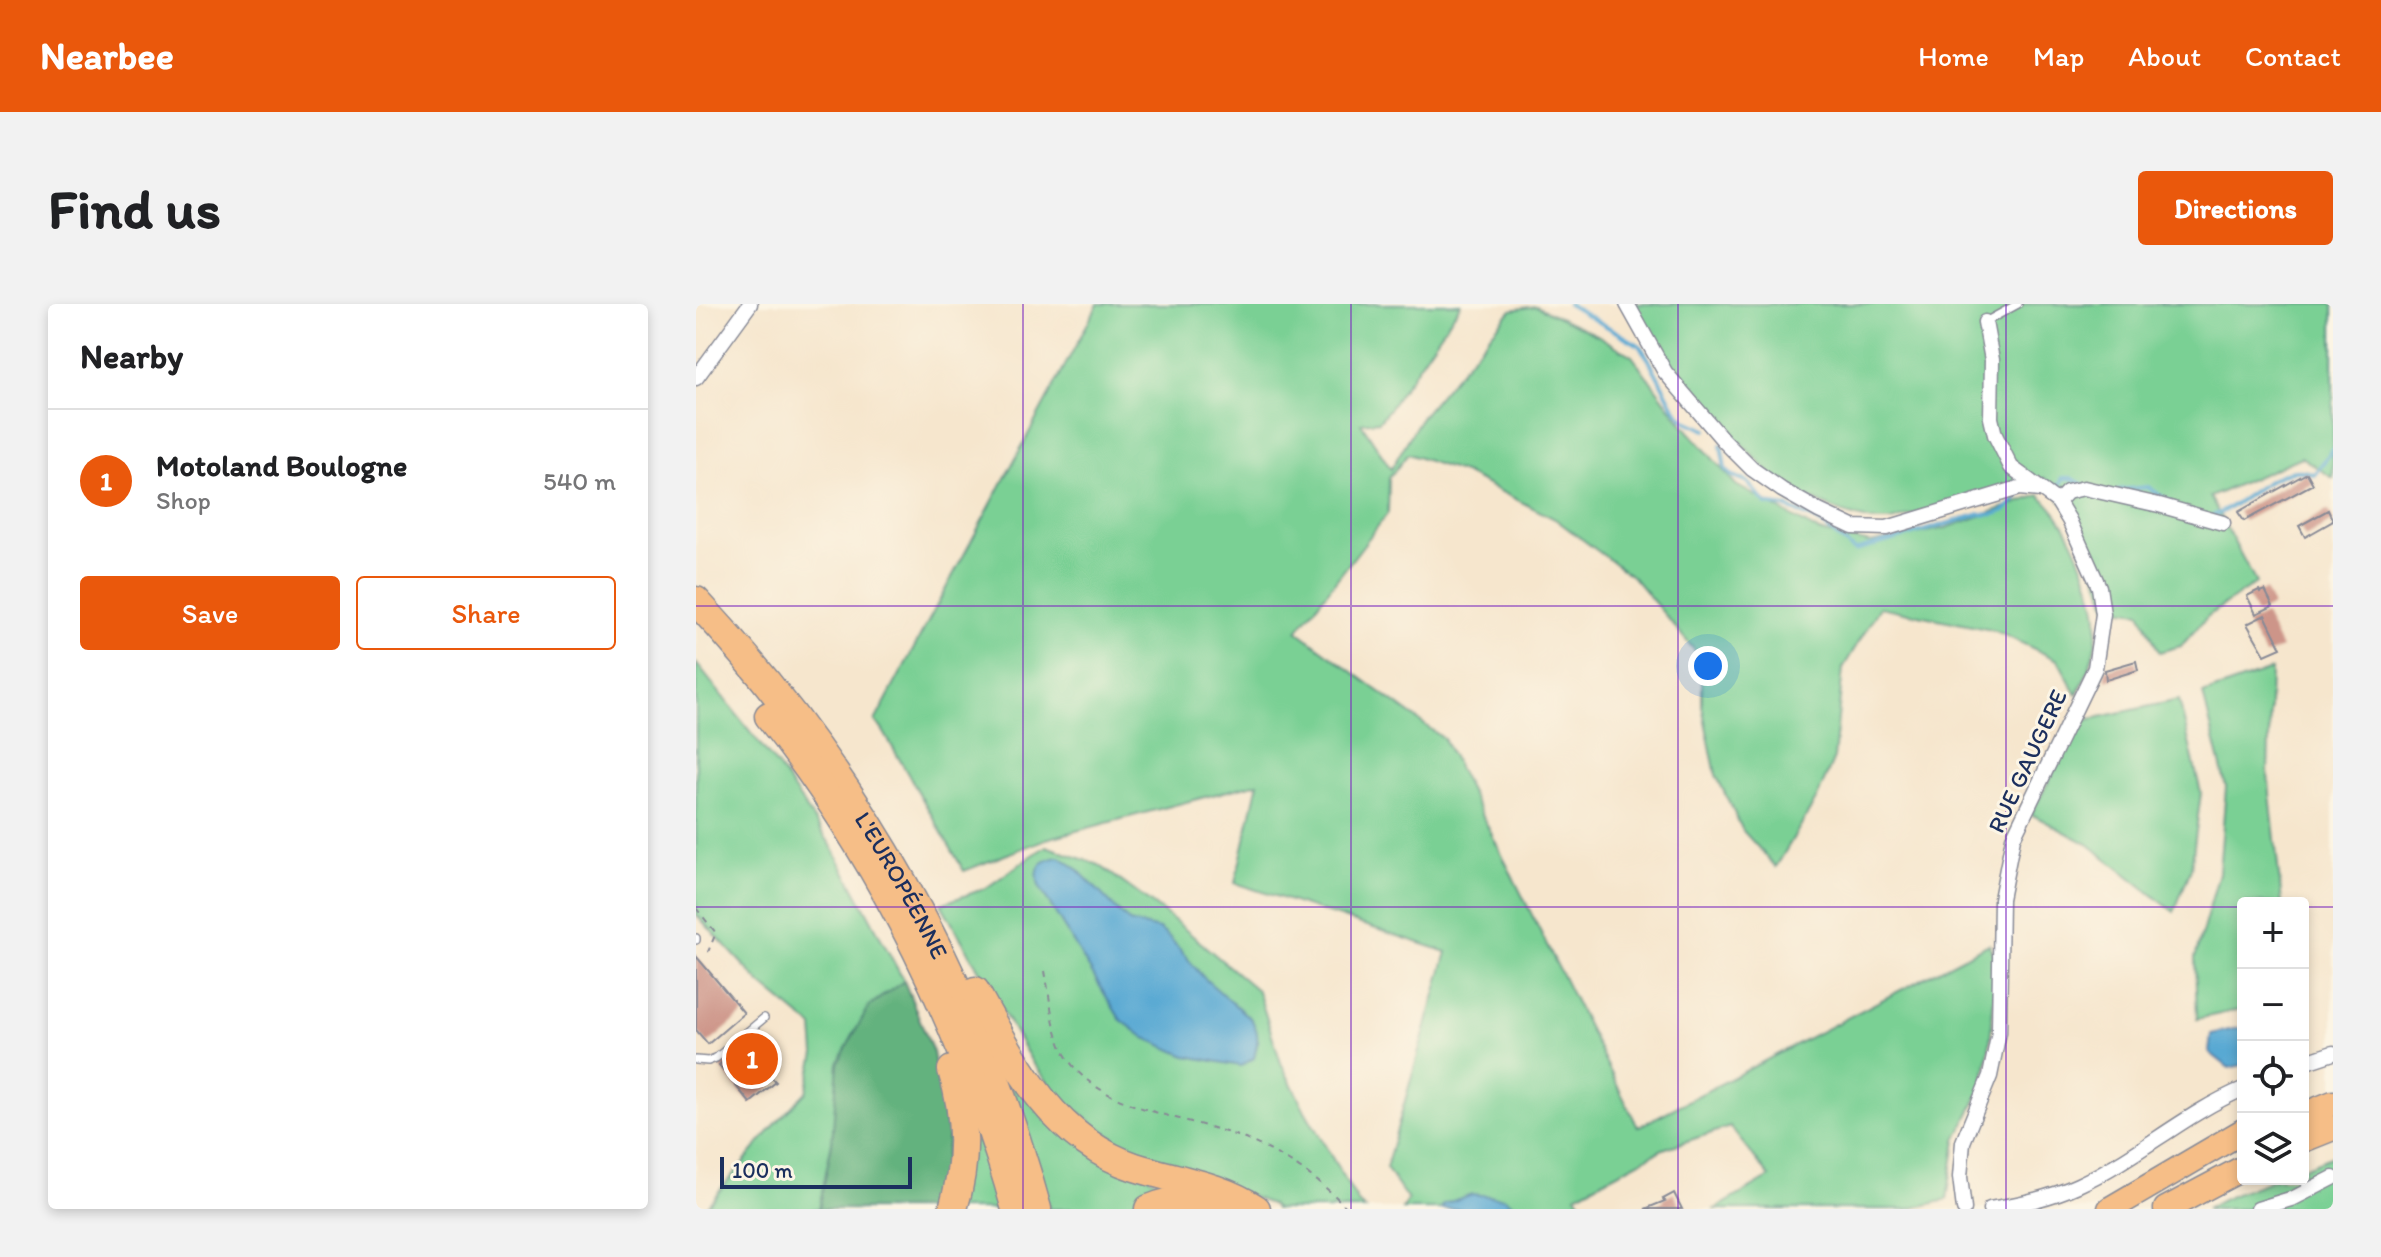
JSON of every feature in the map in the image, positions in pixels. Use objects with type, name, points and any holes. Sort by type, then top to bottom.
[{"type":"highway","name":"L'EUROPÉENNE","points":[[696,601],[770,687],[848,811],[935,989],[971,1074],[1016,1209]]},
{"type":"highway","name":"L'EUROPÉENNE","points":[[696,629],[848,811],[905,886],[951,975],[1003,1101],[1037,1209]]},
{"type":"highway","points":[[848,811],[955,1077],[965,1139],[962,1174],[953,1209]]},
{"type":"highway","points":[[848,811],[912,878],[1021,1069],[1053,1113],[1085,1142],[1115,1159],[1226,1193],[1256,1209]]},
{"type":"highway","points":[[2309,1101],[2333,1091]]},
{"type":"highway","points":[[2308,1113],[2333,1103]]},
{"type":"highway","points":[[2309,1138],[2333,1128]]},
{"type":"highway","points":[[2110,1209],[2237,1135]]},
{"type":"highway","points":[[2309,1153],[2333,1145]]},
{"type":"highway","points":[[2118,1209],[2237,1146]]},
{"type":"highway","points":[[2166,1209],[2237,1171]]},
{"type":"highway","points":[[2183,1209],[2237,1184]]},
{"type":"highway","points":[[1149,1209],[1166,1203],[1191,1201],[1231,1209]]},
{"type":"street","points":[[696,378],[750,304]]},
{"type":"street","points":[[1627,304],[1665,372],[1752,469],[1782,490],[1853,527],[1887,528],[2019,488],[2040,490]]},
{"type":"street","name":"RUE GAUGERE","points":[[1964,1209],[1960,1177],[1963,1142],[1990,1076],[1999,1032],[2001,899],[2008,857],[2013,838],[2095,668],[2103,614],[2099,587],[2069,520],[2058,502],[2011,467],[1995,435],[1991,418],[1992,360],[1985,322]]},
{"type":"street","points":[[2058,502],[2067,492],[2084,488],[2223,523]]},
{"type":"street","points":[[2309,1061],[2333,1053]]},
{"type":"street","points":[[1990,1209],[2039,1199],[2080,1185],[2237,1092]]},
{"type":"street","points":[[2309,1183],[2333,1178]]},
{"type":"street","points":[[2258,1209],[2304,1185]]},
{"type":"lane","points":[[1985,322],[2018,304]]},
{"type":"lane","points":[[696,1060],[716,1058],[764,1018]]},
{"type":"path","points":[[696,908],[716,933],[708,952]]},
{"type":"path","points":[[1045,971],[1065,1055],[1090,1081],[1151,1112],[1234,1135],[1266,1148],[1307,1174],[1348,1209]]},
{"type":"green space","points":[[1098,304],[1461,304],[1390,408],[1379,421],[1361,423],[1391,469],[1422,416],[1511,310],[1536,306],[1597,335],[1632,356],[1685,427],[1736,485],[1820,532],[1870,543],[1946,528],[2040,495],[2058,516],[2072,540],[2095,607],[2095,648],[2077,695],[2058,660],[1996,631],[1880,607],[1843,668],[1834,758],[1817,798],[1776,867],[1743,831],[1716,775],[1702,706],[1702,659],[1634,578],[1555,519],[1466,474],[1408,454],[1389,478],[1388,513],[1297,631],[1444,739],[1638,1127],[1989,944],[1997,963],[1983,1086],[1956,1140],[1947,1200],[1908,1209],[1715,1209],[1770,1177],[1730,1127],[1663,1149],[1576,1195],[1585,1209],[1403,1209],[1408,1200],[1386,1168],[1447,952],[1235,883],[1258,783],[1046,839],[964,871],[875,721]]},
{"type":"green space","points":[[1627,304],[2333,304],[2333,478],[2301,457],[2210,497],[2256,583],[2208,616],[2181,646],[2159,652],[2140,612],[2108,608],[2079,526],[2045,478],[1891,521],[1871,521],[1843,513],[1797,493],[1770,473],[1691,393],[1649,344]]},
{"type":"green space","points":[[696,663],[780,769],[832,847],[904,981],[869,1006],[832,1143],[819,1209],[704,1209],[806,1092],[815,1054],[813,1027],[761,984],[696,914]]},
{"type":"green space","points":[[2271,670],[2268,775],[2281,897],[2237,897],[2237,1010],[2197,1019],[2195,958],[2219,873],[2226,787],[2203,694]]},
{"type":"green space","points":[[2179,700],[2201,793],[2191,869],[2174,912],[2088,844],[2031,814],[2081,721]]},
{"type":"green space","points":[[1046,846],[1099,865],[1174,920],[1258,991],[1281,1063],[1305,1111],[1359,1204],[1365,1209],[1275,1209],[1273,1205],[1127,1148],[1062,1100],[1032,1062],[941,904],[986,888]]},
{"type":"green space","points":[[904,981],[933,1052],[948,1137],[941,1189],[955,1209],[819,1209],[832,1143],[838,1063],[869,1006]]},
{"type":"green space","points":[[1005,1066],[1043,1115],[1168,1188],[1179,1209],[1049,1209]]},
{"type":"green space","points":[[948,1137],[980,1142],[998,1209],[955,1209],[941,1189]]},
{"type":"green space","points":[[2333,1156],[2333,1209],[2206,1209],[2259,1185],[2309,1185],[2309,1166]]},
{"type":"water","points":[[1060,857],[1076,868],[1129,922],[1159,929],[1170,938],[1204,978],[1251,1019],[1257,1038],[1254,1058],[1241,1066],[1186,1056],[1145,1038],[1120,1019],[1039,886],[1040,865]]},
{"type":"water","points":[[2237,1028],[2237,1066],[2229,1068],[2209,1052],[2211,1034]]},
{"type":"water","points":[[1472,1194],[1505,1198],[1518,1209],[1441,1209],[1444,1204]]},
{"type":"building","points":[[2307,473],[2313,484],[2244,521],[2238,512]]},
{"type":"building","points":[[2328,510],[2333,521],[2305,537],[2299,526]]},
{"type":"building","points":[[2265,590],[2273,606],[2256,614],[2247,596]]},
{"type":"building","points":[[2265,615],[2281,648],[2265,655],[2247,624]]},
{"type":"building","points":[[2136,661],[2138,670],[2106,680],[2105,670]]},
{"type":"building","points":[[696,956],[744,1013],[708,1044],[696,1030]]},
{"type":"building","points":[[755,1035],[772,1072],[769,1075],[776,1082],[750,1103],[719,1065]]},
{"type":"building","points":[[1674,1193],[1682,1209],[1645,1209],[1665,1201],[1663,1199]]},
{"type":"waterway","points":[[1568,304],[1639,345],[1675,409],[1686,421],[1706,430]]},
{"type":"waterway","points":[[1721,445],[1725,469],[1747,482],[1766,504],[1786,507],[1818,521],[1855,551],[1980,514],[1999,513],[2020,493]]},
{"type":"waterway","points":[[2214,515],[2276,477],[2302,471],[2314,475],[2333,449]]},
{"type":"waterway","points":[[2049,488],[2057,490],[2063,478],[2071,478],[2082,484]]},
{"type":"waterway","points":[[2118,490],[2148,487],[2168,501]]},
{"type":"place","name":"Motoland Boulogne","points":[[752,1059]]}]
